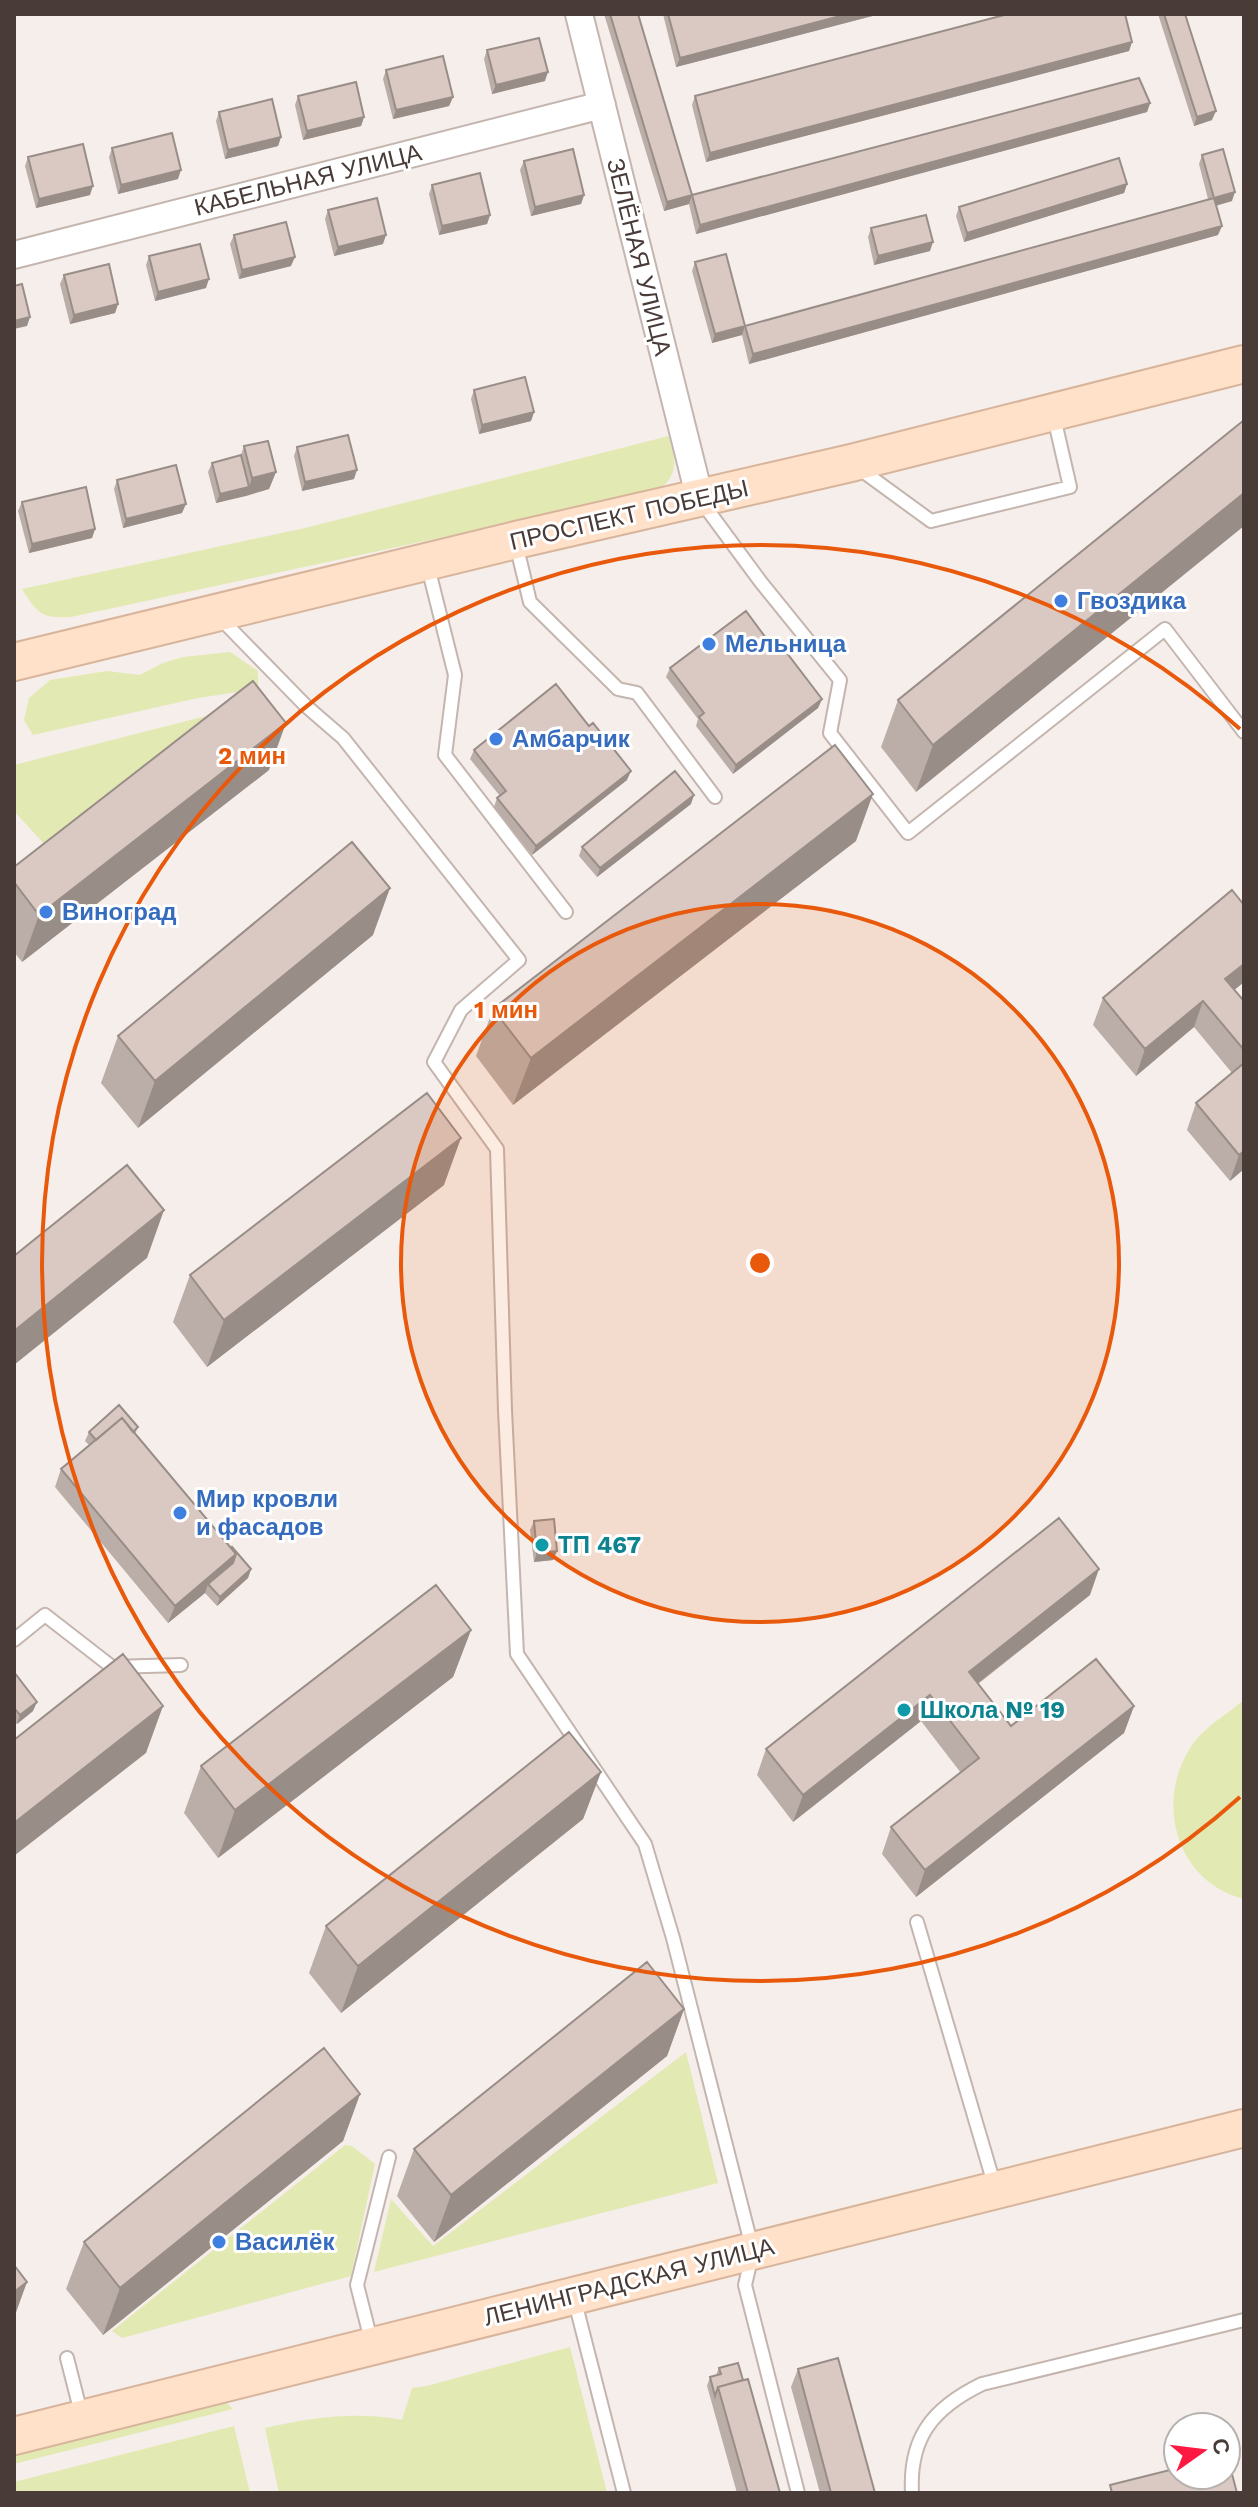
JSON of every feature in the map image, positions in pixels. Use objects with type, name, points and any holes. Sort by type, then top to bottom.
[{"type":"street","name":"ЗЕЛЁНАЯ УЛИЦА","points":[[579,14],[700,499]]},
{"type":"street","name":"КАБЕЛЬНАЯ УЛИЦА","points":[[14,255],[602,105]]},
{"type":"street","name":"ПРОСПЕКТ ПОБЕДЫ","points":[[14,662],[516,540],[851,463],[1244,364]]},
{"type":"street","name":"ЛЕНИНГРАДСКАЯ УЛИЦА","points":[[14,2436],[1244,2128]]},
{"type":"lane","points":[[851,463],[931,521],[1070,487],[1053,412]]},
{"type":"lane","points":[[700,499],[760,581],[840,680],[830,733],[908,833],[1165,629],[1244,732]]},
{"type":"lane","points":[[516,540],[530,602],[618,689],[637,693],[715,797]]},
{"type":"lane","points":[[427,563],[455,675],[445,755],[566,912]]},
{"type":"lane","points":[[215,613],[306,706],[343,738],[519,960],[461,1010],[434,1062],[497,1149],[517,1654],[645,1844],[699,2036],[753,2251],[745,2285],[798,2493]]},
{"type":"lane","points":[[14,1640],[45,1615],[112,1667],[181,1665]]},
{"type":"lane","points":[[917,1922],[996,2190]]},
{"type":"lane","points":[[373,2346],[357,2285],[389,2157]]},
{"type":"lane","points":[[573,2296],[624,2493]]},
{"type":"lane","points":[[912,2493],[911,2472],[921,2438],[940,2411],[960,2395],[982,2384],[1244,2320]]},
{"type":"lane","points":[[67,2358],[83,2419]]},
{"type":"green space","points":[[669,436],[673,472],[658,491],[71,617],[41,613],[22,589],[305,528]]},
{"type":"green space","points":[[230,652],[258,671],[258,689],[198,698],[33,735],[24,720],[29,698],[50,680],[107,671],[140,675],[183,657]]},
{"type":"green space","points":[[214,714],[56,857],[14,811],[14,765]]},
{"type":"green space","points":[[1244,1700],[1244,1899],[1221,1890],[1203,1877],[1189,1859],[1179,1839],[1174,1817],[1174,1794],[1179,1772],[1194,1742]]},
{"type":"green space","points":[[686,2052],[718,2183],[374,2272],[391,2199],[433,2246]]},
{"type":"green space","points":[[345,2145],[352,2146],[375,2164],[351,2276],[122,2338],[112,2331]]},
{"type":"green space","points":[[570,2347],[607,2493],[279,2493],[265,2428],[333,2417],[368,2416],[402,2420],[412,2388]]},
{"type":"green space","points":[[221,2398],[233,2409],[14,2464],[14,2444]]},
{"type":"green space","points":[[234,2426],[250,2493],[14,2493],[14,2482]]},
{"type":"building","points":[[610,14],[638,14],[692,195],[667,202]]},
{"type":"building","points":[[668,14],[848,14],[680,58]]},
{"type":"building","points":[[1008,14],[1125,14],[1132,42],[710,153],[695,96]]},
{"type":"building","points":[[1164,14],[1185,14],[1216,111],[1197,117]]},
{"type":"building","points":[[539,38],[548,72],[496,85],[487,50]]},
{"type":"building","points":[[443,56],[453,97],[396,110],[386,70]]},
{"type":"building","points":[[1139,78],[1150,103],[700,225],[692,195]]},
{"type":"building","points":[[356,82],[364,117],[307,131],[298,96]]},
{"type":"building","points":[[272,99],[281,137],[228,150],[219,112]]},
{"type":"building","points":[[172,133],[181,170],[121,185],[112,148]]},
{"type":"building","points":[[83,144],[93,186],[39,199],[28,157]]},
{"type":"building","points":[[573,149],[584,195],[535,207],[524,161]]},
{"type":"building","points":[[1223,149],[1235,192],[1214,198],[1202,155]]},
{"type":"building","points":[[1119,158],[1127,184],[967,233],[959,207]]},
{"type":"building","points":[[480,173],[490,215],[442,226],[432,185]]},
{"type":"building","points":[[377,198],[386,235],[338,247],[328,210]]},
{"type":"building","points":[[1214,198],[1222,226],[753,354],[745,326]]},
{"type":"building","points":[[926,215],[933,242],[878,256],[871,228]]},
{"type":"building","points":[[286,222],[295,257],[242,270],[234,235]]},
{"type":"building","points":[[200,244],[209,279],[158,292],[149,256]]},
{"type":"building","points":[[726,254],[745,326],[715,334],[695,262]]},
{"type":"building","points":[[109,264],[118,304],[74,315],[64,275]]},
{"type":"building","points":[[22,284],[30,317],[14,321],[14,286]]},
{"type":"building","points":[[525,377],[534,412],[482,425],[474,390]]},
{"type":"building","points":[[1244,420],[1244,493],[933,745],[898,700]]},
{"type":"building","points":[[348,435],[357,470],[305,482],[297,447]]},
{"type":"building","points":[[268,441],[276,472],[252,478],[244,446]]},
{"type":"building","points":[[241,455],[249,487],[220,494],[212,463]]},
{"type":"building","points":[[176,465],[186,504],[126,519],[117,480]]},
{"type":"building","points":[[86,487],[95,529],[32,544],[22,502]]},
{"type":"building","points":[[746,611],[777,653],[783,648],[822,699],[736,765],[699,717],[704,713],[670,668]]},
{"type":"building","points":[[253,681],[286,723],[39,915],[14,882],[14,867]]},
{"type":"building","points":[[556,684],[589,726],[593,723],[631,771],[536,846],[497,798],[506,791],[474,750]]},
{"type":"building","points":[[835,745],[873,794],[531,1058],[493,1009]]},
{"type":"building","points":[[675,771],[694,795],[600,868],[582,847]]},
{"type":"building","points":[[352,842],[390,888],[155,1081],[118,1036]]},
{"type":"building","points":[[1232,890],[1244,905],[1244,964],[1225,979],[1244,1001],[1244,1050],[1203,1001],[1145,1049],[1103,998]]},
{"type":"building","points":[[1244,1063],[1244,1151],[1239,1155],[1196,1103]]},
{"type":"building","points":[[427,1093],[461,1138],[224,1320],[190,1275]]},
{"type":"building","points":[[127,1165],[164,1210],[14,1331],[14,1256]]},
{"type":"building","points":[[119,1405],[138,1427],[133,1432],[122,1418],[96,1440],[89,1432]]},
{"type":"building","points":[[122,1418],[236,1554],[175,1606],[61,1469]]},
{"type":"building","name":"Школа № 19","points":[[1059,1518],[1099,1569],[969,1672],[1011,1726],[1096,1659],[1134,1706],[925,1870],[891,1827],[979,1758],[930,1695],[803,1795],[766,1749]]},
{"type":"building","points":[[554,1519],[557,1551],[537,1553],[534,1521]]},
{"type":"building","points":[[232,1547],[251,1569],[220,1597],[208,1584],[233,1563],[236,1554]]},
{"type":"building","points":[[436,1585],[471,1630],[235,1810],[201,1766]]},
{"type":"building","points":[[123,1654],[163,1706],[14,1823],[14,1740]]},
{"type":"building","points":[[14,1672],[37,1702],[20,1715],[14,1708]]},
{"type":"building","points":[[569,1732],[601,1772],[358,1966],[326,1926]]},
{"type":"building","points":[[647,1962],[684,2009],[451,2195],[414,2149]]},
{"type":"building","points":[[324,2048],[360,2094],[120,2288],[84,2242]]},
{"type":"building","points":[[14,2265],[27,2282],[14,2292]]},
{"type":"building","points":[[838,2358],[875,2493],[831,2493],[798,2369]]},
{"type":"building","points":[[738,2363],[743,2380],[718,2387],[715,2396],[710,2377],[721,2374],[719,2368]]},
{"type":"building","points":[[748,2379],[780,2493],[748,2493],[718,2387]]},
{"type":"building","points":[[1162,2472],[1162,2491],[1237,2493],[1112,2493],[1110,2485]]},
{"type":"place","name":"Гвоздика","points":[[1061,601]]},
{"type":"place","name":"Мельница","points":[[709,644]]},
{"type":"place","name":"Амбарчик","points":[[496,739]]},
{"type":"place","name":"Виноград","points":[[46,912]]},
{"type":"place","name":"Мир кровли и фасадов","points":[[180,1513]]},
{"type":"place","name":"ТП 467","points":[[542,1545]]},
{"type":"place","name":"Школа № 19","points":[[904,1710]]},
{"type":"place","name":"Василёк","points":[[219,2242]]}]
